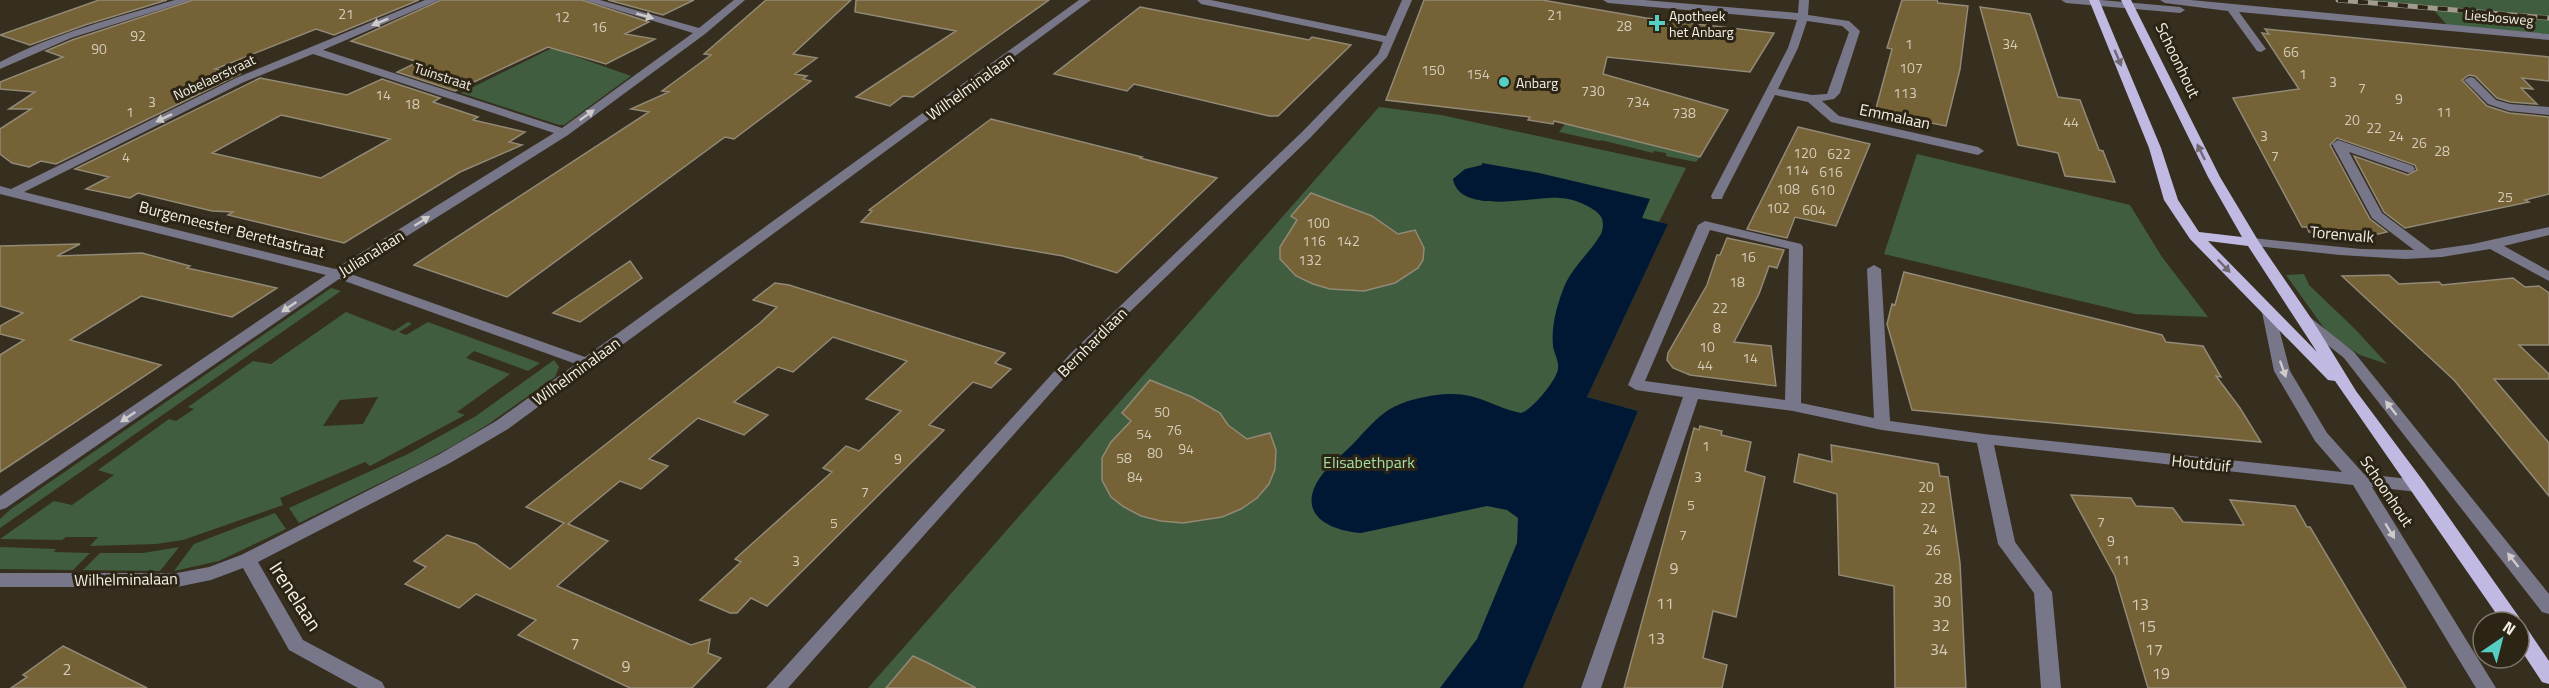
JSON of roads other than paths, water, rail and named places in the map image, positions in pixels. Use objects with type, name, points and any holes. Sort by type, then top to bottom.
[{"type":"main road","name":"Schoonhout","points":[[2095,2],[2155,148],[2171,200],[2195,236],[2350,394]]},
{"type":"main road","name":"Schoonhout","points":[[2128,3],[2214,177],[2252,242],[2306,321],[2350,394],[2418,486],[2504,610]]},
{"type":"main road","points":[[2195,236],[2252,242]]},
{"type":"main road","points":[[2531,650],[2549,676]]},
{"type":"street","points":[[0,66],[16,57],[71,36],[186,0]]},
{"type":"street","name":"Nobelaerstraat","points":[[6,191],[240,80],[434,0]]},
{"type":"street","points":[[589,0],[701,32]]},
{"type":"street","name":"Julianalaan","points":[[0,504],[337,274],[564,132],[701,32],[740,0]]},
{"type":"street","name":"Wilhelminalaan","points":[[0,580],[177,580],[211,573],[247,560],[444,459],[502,425],[1086,0]]},
{"type":"street","name":"Bernhardlaan","points":[[776,688],[1076,356],[1306,135],[1383,55],[1407,0]]},
{"type":"street","points":[[1608,0],[1845,23],[1854,31],[1834,93],[1821,99],[1812,99]]},
{"type":"street","points":[[1718,196],[1793,48],[1803,18],[1804,0]]},
{"type":"street","name":"Liesbosweg","points":[[2066,0],[2207,10],[2231,8]]},
{"type":"street","name":"Liesbosweg","points":[[2165,0],[2549,37]]},
{"type":"street","points":[[1201,1],[1389,40]]},
{"type":"street","points":[[2231,8],[2261,49]]},
{"type":"street","name":"Tuinstraat","points":[[312,50],[564,132]]},
{"type":"street","points":[[0,54],[16,57]]},
{"type":"street","points":[[2470,80],[2492,102],[2509,107],[2549,111]]},
{"type":"street","name":"Emmalaan","points":[[1772,91],[1812,99],[1835,119],[1978,151]]},
{"type":"street","name":"Torenvalk","points":[[2409,169],[2338,144],[2377,215],[2428,254]]},
{"type":"street","name":"Burgemeester Berettastraat","points":[[6,191],[337,274],[588,363]]},
{"type":"street","points":[[1793,406],[1796,247],[1705,225],[1636,385],[1793,406],[1882,425],[1874,269]]},
{"type":"street","name":"Torenvalk","points":[[2252,242],[2386,254],[2428,254],[2491,244],[2549,231]]},
{"type":"street","points":[[2491,244],[2549,277]]},
{"type":"street","name":"Schoonhout","points":[[2269,312],[2282,371],[2321,437],[2359,480],[2486,688]]},
{"type":"street","name":"Schoonhout","points":[[2306,321],[2349,355],[2549,607]]},
{"type":"street","points":[[1591,688],[1692,393]]},
{"type":"street","name":"Houtduif","points":[[1882,425],[1984,439],[2418,486]]},
{"type":"street","points":[[1984,439],[2007,544],[2043,592],[2051,688]]},
{"type":"street","name":"Irenelaan","points":[[247,560],[296,645],[375,688]]},
{"type":"water","points":[[1482,163],[1539,173],[1650,199],[1642,218],[1668,224],[1587,397],[1638,411],[1523,688],[1440,688],[1477,639],[1517,543],[1518,518],[1507,510],[1487,506],[1361,533],[1351,532],[1330,526],[1322,520],[1312,506],[1312,496],[1319,478],[1328,468],[1375,421],[1395,406],[1419,398],[1451,394],[1472,397],[1521,413],[1537,401],[1554,379],[1558,365],[1553,346],[1553,331],[1559,301],[1572,273],[1601,234],[1602,220],[1590,207],[1568,199],[1548,198],[1499,202],[1469,197],[1458,190],[1453,179],[1465,169],[1482,165]]},
{"type":"railway","points":[[2338,0],[2549,18]]},
{"type":"place","name":"Apotheek het Anbarg","points":[[1657,23]]},
{"type":"place","name":"Anbarg","points":[[1504,82]]},
{"type":"park label","name":"Elisabethpark","points":[[1369,462]]}]
